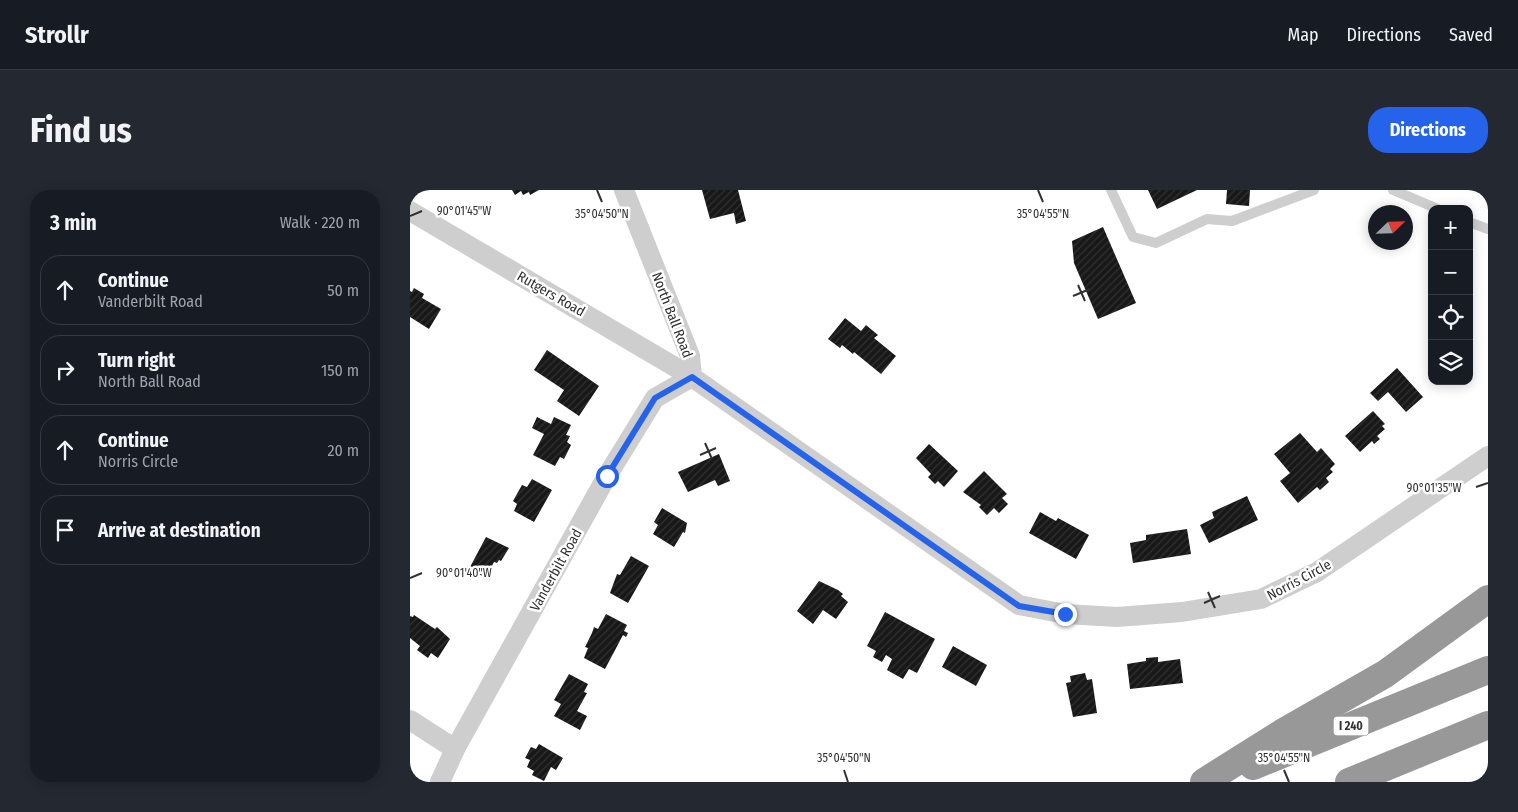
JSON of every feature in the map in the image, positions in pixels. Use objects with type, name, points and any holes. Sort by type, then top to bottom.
[{"type":"highway","points":[[1204,782],[1282,733],[1385,674],[1488,599]]},
{"type":"highway","name":"I 240","points":[[1214,782],[1488,670]]},
{"type":"highway","points":[[1349,782],[1488,725]]},
{"type":"street","name":"North Ball Road","points":[[624,190],[690,356],[692,377],[1019,606]]},
{"type":"street","name":"Rutgers Road","points":[[410,212],[692,377]]},
{"type":"street","name":"Vanderbilt Road","points":[[440,782],[455,750],[607,476],[655,398],[692,377]]},
{"type":"street","name":"Norris Circle","points":[[1019,606],[1065,614],[1117,617],[1182,612],[1262,599],[1317,572],[1488,456]]},
{"type":"street","points":[[410,720],[455,750]]},
{"type":"lane","points":[[1111,190],[1133,237],[1156,244],[1207,219],[1232,221],[1314,190]]},
{"type":"lane","points":[[1393,190],[1429,205]]},
{"type":"lane","points":[[1473,223],[1488,229]]},
{"type":"building","points":[[512,190],[539,190],[530,195],[529,192],[523,195],[521,191],[515,195]]},
{"type":"building","points":[[702,190],[738,190],[746,221],[736,224],[734,213],[710,219]]},
{"type":"building","points":[[1148,190],[1197,190],[1157,209]]},
{"type":"building","points":[[1227,190],[1250,190],[1249,206],[1226,204]]},
{"type":"building","points":[[1103,227],[1136,303],[1098,319],[1074,263],[1072,241]]},
{"type":"building","points":[[414,288],[424,294],[422,298],[441,309],[429,329],[410,317],[410,291],[412,292]]},
{"type":"building","points":[[845,318],[861,331],[866,325],[878,335],[874,338],[896,356],[881,374],[854,352],[853,354],[842,345],[840,348],[828,339]]},
{"type":"building","points":[[547,350],[599,386],[579,416],[557,401],[564,390],[534,370]]},
{"type":"building","points":[[1397,368],[1423,397],[1406,412],[1388,392],[1378,401],[1370,393]]},
{"type":"building","points":[[1373,411],[1385,424],[1382,426],[1385,429],[1377,436],[1380,439],[1374,444],[1372,441],[1360,452],[1345,436]]},
{"type":"building","points":[[537,417],[551,424],[554,417],[571,425],[566,435],[570,436],[567,442],[571,445],[564,459],[560,457],[555,466],[533,455],[544,434],[532,428]]},
{"type":"building","points":[[1300,433],[1317,452],[1321,448],[1335,464],[1330,469],[1333,472],[1326,478],[1329,482],[1320,490],[1317,487],[1298,503],[1280,481],[1290,473],[1274,454]]},
{"type":"building","points":[[929,444],[958,471],[944,487],[938,481],[935,484],[928,477],[931,474],[916,458]]},
{"type":"building","points":[[719,454],[730,481],[718,486],[715,480],[688,492],[678,472]]},
{"type":"building","points":[[984,471],[1007,494],[1002,498],[1008,504],[999,513],[994,508],[987,515],[979,507],[981,505],[963,492]]},
{"type":"building","points":[[532,479],[552,490],[534,522],[514,511],[517,504],[513,501],[522,485],[527,487]]},
{"type":"building","points":[[1247,496],[1258,520],[1209,543],[1200,525],[1214,518],[1212,512]]},
{"type":"building","points":[[662,508],[687,523],[685,533],[683,532],[674,547],[653,534],[658,525],[654,522]]},
{"type":"building","points":[[1040,512],[1056,521],[1058,518],[1089,535],[1076,559],[1029,533]]},
{"type":"building","points":[[1187,529],[1191,554],[1133,563],[1130,543],[1146,540],[1146,535]]},
{"type":"building","points":[[486,537],[509,548],[501,561],[494,562],[486,578],[469,569]]},
{"type":"building","points":[[631,556],[649,566],[628,603],[610,593],[617,574],[620,575]]},
{"type":"building","points":[[819,581],[838,590],[843,594],[841,596],[848,602],[836,619],[823,610],[813,624],[797,611]]},
{"type":"building","points":[[885,612],[935,639],[917,673],[909,669],[903,679],[887,670],[892,659],[886,655],[882,662],[873,657],[876,651],[867,646]]},
{"type":"building","points":[[606,614],[627,625],[624,631],[628,633],[626,637],[623,635],[605,669],[584,658],[588,648],[585,647],[594,627],[598,629]]},
{"type":"building","points":[[414,615],[435,629],[437,627],[450,639],[438,658],[431,653],[428,658],[417,650],[420,646],[410,638],[410,616],[413,617]]},
{"type":"building","points":[[953,646],[987,665],[976,686],[942,667]]},
{"type":"building","points":[[1158,657],[1158,662],[1180,659],[1183,683],[1130,689],[1127,664],[1146,661],[1146,658]]},
{"type":"building","points":[[1085,673],[1087,680],[1092,679],[1097,713],[1073,717],[1066,683],[1071,682],[1070,676]]},
{"type":"building","points":[[569,674],[588,684],[584,692],[587,693],[577,711],[587,716],[580,730],[554,716],[561,704],[554,700]]},
{"type":"building","points":[[539,744],[563,758],[556,770],[551,767],[544,781],[532,775],[534,771],[527,767],[530,760],[525,758],[531,747],[536,749]]},
{"type":"route","points":[[607,476],[655,398],[692,377],[1019,606],[1065,614]]}]
